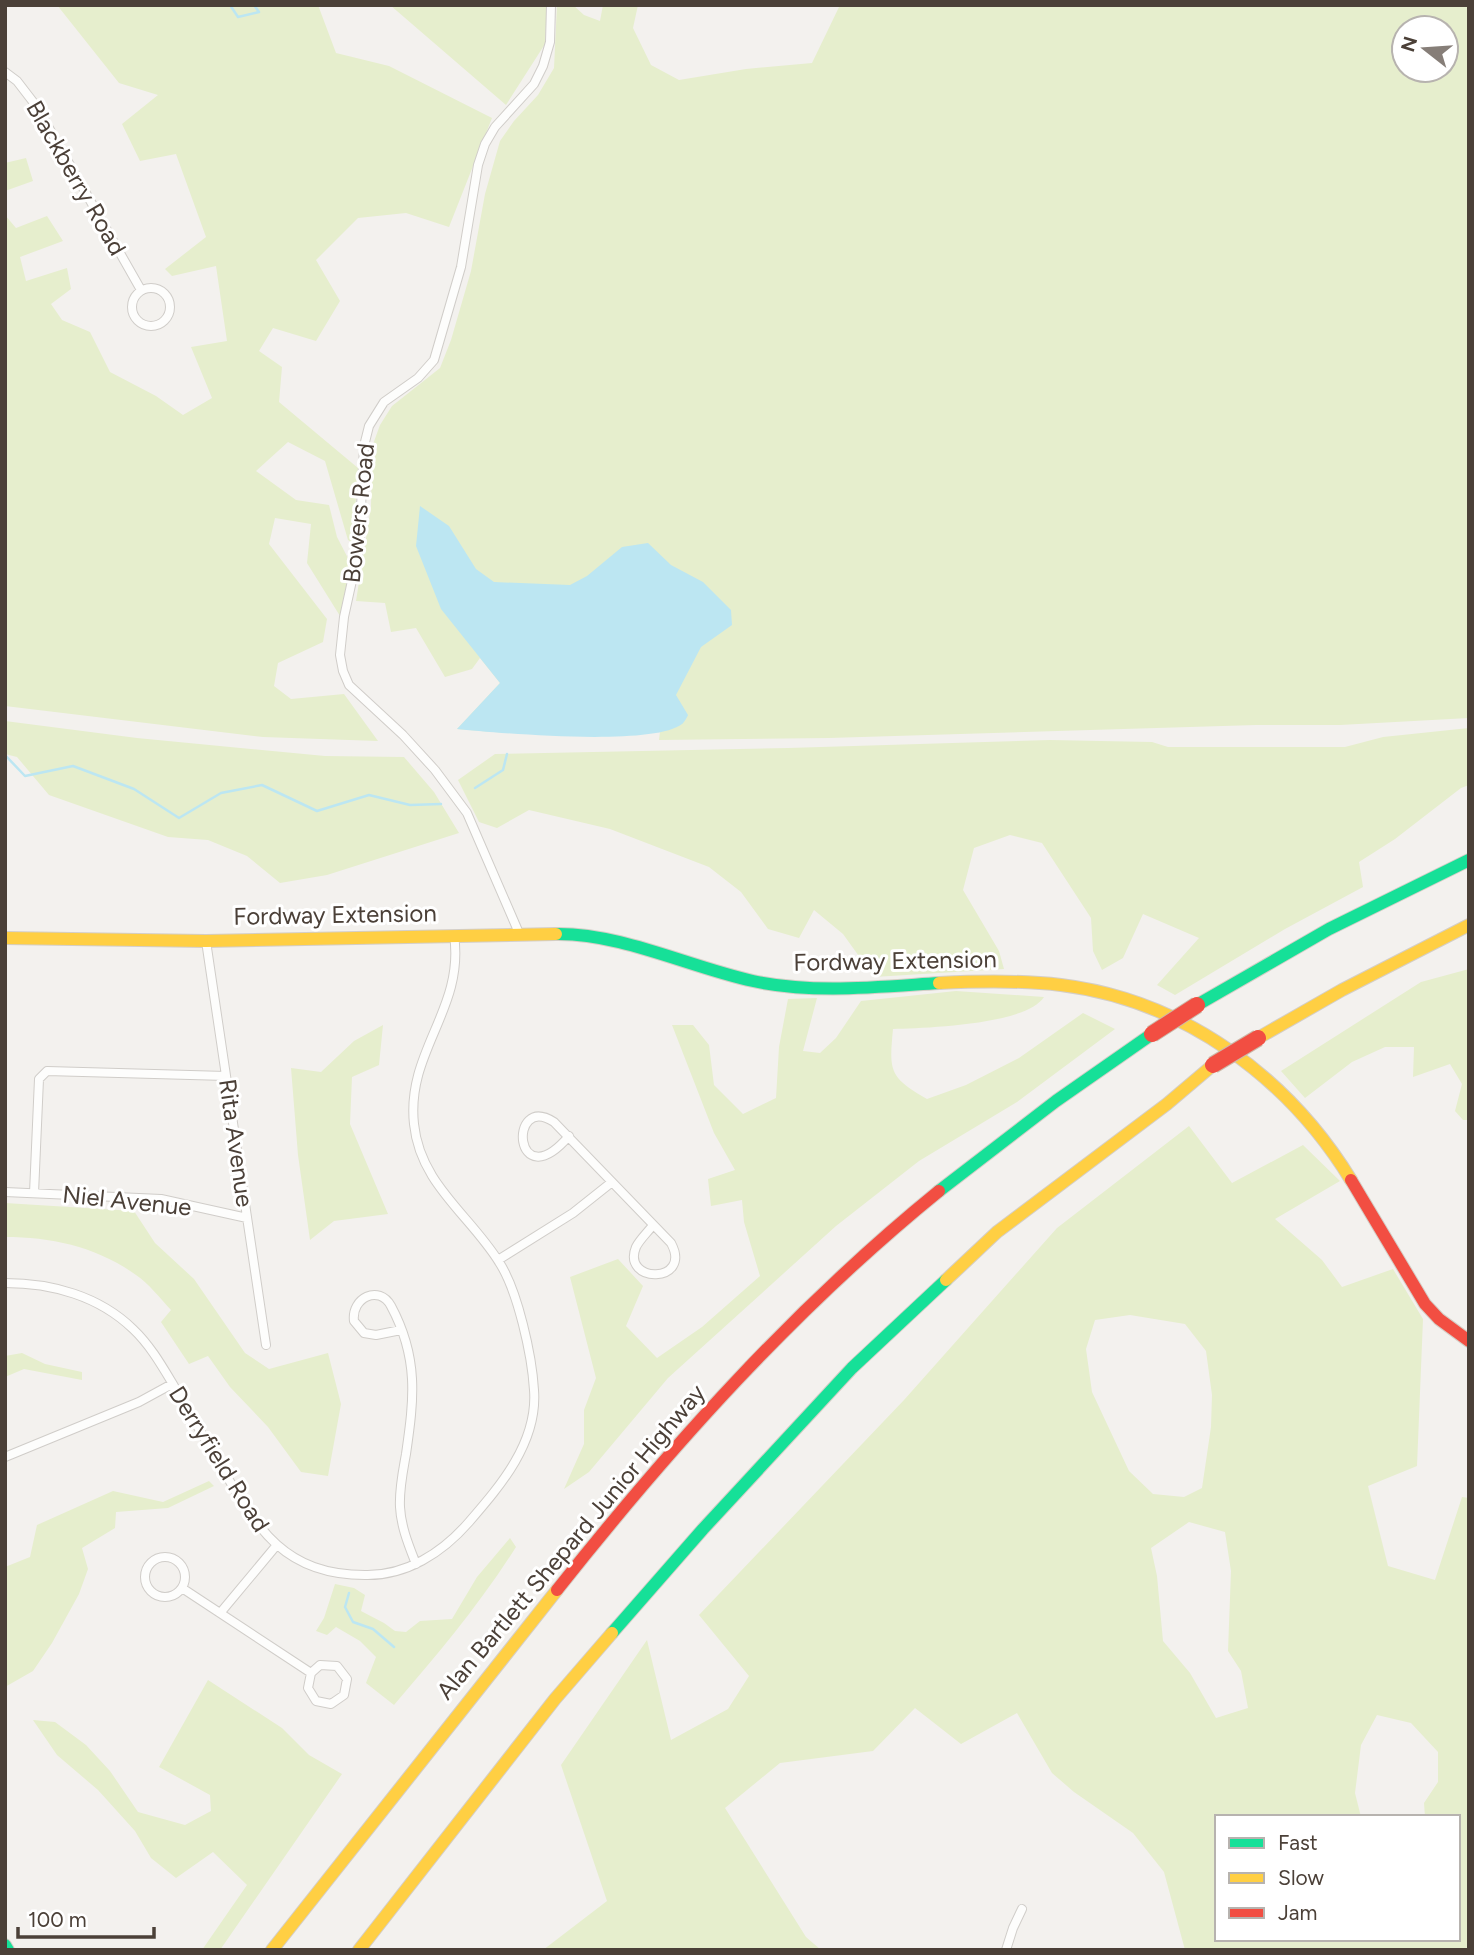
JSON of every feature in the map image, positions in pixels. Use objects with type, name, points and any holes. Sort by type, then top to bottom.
[{"type":"main road","name":"Alan Bartlett Shepard Junior Highway","points":[[272,1950],[613,1520],[677,1444],[743,1372],[838,1279],[937,1192],[1040,1111],[1152,1034],[1329,929],[1469,860]]},
{"type":"main road","points":[[359,1950],[555,1699],[702,1529],[852,1368],[998,1232],[1156,1112],[1213,1065],[1342,990],[1469,925]]},
{"type":"main road","name":"Fordway Extension","points":[[5,938],[206,941],[564,934],[611,940],[722,974],[785,986],[859,987],[986,981],[1039,982],[1112,995],[1163,1013],[1209,1036],[1239,1056],[1299,1109],[1320,1133],[1349,1176],[1425,1304],[1439,1319],[1469,1340]]},
{"type":"street","name":"Bowers Road","points":[[519,933],[467,813],[428,761],[349,685],[340,655],[344,617],[359,550],[364,446],[369,426],[384,402],[418,378],[434,360],[461,267],[478,165],[485,144],[495,127],[534,84],[550,43],[551,5]]},
{"type":"street","name":"Blackberry Road","points":[[5,72],[37,107],[141,290]]},
{"type":"street","points":[[157,288],[170,303],[169,313],[155,326],[145,325],[134,317],[132,300],[141,290],[157,288]]},
{"type":"street","name":"Derryfield Road","points":[[5,1283],[53,1288],[82,1297],[107,1309],[140,1336],[172,1384],[246,1510],[276,1546],[315,1568],[341,1574],[381,1575],[416,1564],[442,1548],[472,1519],[514,1463],[528,1436],[534,1408],[533,1377],[514,1295],[498,1260],[436,1184],[421,1156],[414,1125],[413,1104],[417,1074],[448,1004],[454,983],[457,960],[454,936]]},
{"type":"street","name":"Rita Avenue","points":[[206,941],[266,1345]]},
{"type":"street","points":[[34,1193],[38,1079],[42,1073],[226,1076]]},
{"type":"street","points":[[569,1136],[554,1152],[542,1157],[530,1153],[524,1147],[522,1139],[527,1123],[538,1117],[551,1119],[569,1136],[671,1243],[675,1256],[670,1268],[654,1275],[642,1271],[635,1255],[638,1244],[653,1225]]},
{"type":"street","points":[[498,1260],[573,1213],[612,1182]]},
{"type":"street","name":"Niel Avenue","points":[[5,1192],[161,1199],[247,1218]]},
{"type":"street","points":[[401,1330],[376,1335],[364,1333],[354,1321],[356,1304],[366,1296],[382,1297],[391,1307],[401,1330],[411,1365],[414,1400],[400,1506],[403,1528],[416,1564]]},
{"type":"street","points":[[5,1457],[139,1402],[172,1384]]},
{"type":"street","points":[[221,1612],[276,1546]]},
{"type":"street","points":[[162,1557],[177,1561],[185,1576],[182,1588],[169,1597],[154,1594],[146,1581],[148,1566],[162,1557]]},
{"type":"street","points":[[182,1588],[311,1673]]},
{"type":"street","points":[[320,1665],[337,1666],[346,1679],[344,1695],[331,1704],[316,1700],[307,1688],[311,1673],[320,1665]]},
{"type":"street","points":[[1006,1950],[1022,1909]]},
{"type":"green space","points":[[57,5],[318,5],[336,53],[389,66],[492,118],[449,227],[406,213],[358,218],[316,260],[340,301],[316,341],[273,328],[259,351],[282,367],[279,402],[358,468],[353,543],[348,540],[325,461],[288,442],[256,471],[296,500],[329,505],[337,537],[351,564],[340,616],[307,563],[311,524],[275,518],[269,544],[327,619],[323,642],[278,663],[274,686],[291,699],[344,694],[378,741],[263,737],[5,706],[5,215],[16,228],[47,216],[63,241],[20,257],[26,281],[67,268],[71,289],[51,304],[62,320],[90,332],[110,372],[156,396],[183,415],[212,398],[191,347],[227,341],[216,266],[172,276],[165,269],[206,237],[176,154],[140,161],[122,124],[158,95],[119,83]]},
{"type":"green space","points":[[390,5],[547,5],[545,44],[506,105]]},
{"type":"green space","points":[[557,5],[573,5],[584,15],[600,21],[603,5],[638,5],[633,28],[651,65],[679,80],[746,69],[812,63],[840,5],[1469,5],[1469,718],[1340,725],[659,740],[660,732],[558,735],[457,729],[500,683],[480,658],[472,669],[445,677],[416,628],[391,632],[385,603],[356,601],[371,507],[372,447],[380,425],[392,406],[440,368],[471,271],[485,194],[500,141],[538,95],[554,68]]},
{"type":"green space","points":[[26,158],[33,181],[5,191],[5,163]]},
{"type":"green space","points":[[5,721],[137,738],[325,756],[404,757],[434,792],[459,833],[327,875],[280,883],[247,856],[208,840],[168,837],[49,795],[17,757],[5,754]]},
{"type":"green space","points":[[1469,728],[1469,785],[1461,788],[1395,839],[1359,862],[1363,887],[1285,929],[1175,995],[1157,985],[1199,938],[1143,914],[1123,958],[1102,970],[1093,951],[1091,918],[1042,843],[1010,835],[974,848],[963,890],[999,951],[1004,969],[874,977],[843,934],[814,910],[799,938],[768,929],[741,892],[709,867],[610,829],[529,810],[497,828],[479,822],[458,780],[495,754],[1050,740],[1152,742],[1168,747],[1345,747],[1383,737]]},
{"type":"green space","points":[[1469,969],[1469,1120],[1463,1120],[1455,1111],[1462,1084],[1450,1064],[1413,1077],[1414,1047],[1385,1047],[1352,1062],[1305,1098],[1281,1071],[1421,982]]},
{"type":"green space","points":[[956,991],[1044,997],[1034,1006],[1017,1014],[997,1019],[950,1026],[893,1029],[891,1055],[894,1072],[905,1085],[927,1099],[966,1085],[1019,1058],[1083,1013],[1115,1029],[1017,1102],[919,1161],[836,1226],[668,1378],[589,1472],[564,1489],[584,1444],[584,1410],[596,1378],[570,1277],[618,1259],[643,1286],[626,1326],[657,1358],[702,1327],[760,1276],[744,1222],[742,1200],[711,1206],[708,1179],[735,1170],[714,1133],[672,1025],[693,1025],[709,1045],[714,1085],[743,1114],[776,1098],[779,1047],[788,999],[817,998],[803,1051],[820,1053],[836,1038],[861,1001]]},
{"type":"green space","points":[[383,1025],[379,1065],[352,1077],[350,1124],[388,1214],[334,1221],[310,1240],[298,1155],[291,1068],[321,1072],[354,1041]]},
{"type":"green space","points":[[1189,1126],[1232,1183],[1303,1145],[1340,1181],[1275,1219],[1322,1260],[1342,1287],[1393,1269],[1423,1319],[1417,1466],[1368,1486],[1388,1566],[1435,1580],[1462,1497],[1469,1498],[1469,1950],[1185,1950],[1164,1872],[1133,1833],[1074,1792],[1052,1773],[1017,1713],[961,1744],[915,1708],[873,1751],[780,1763],[725,1808],[806,1937],[821,1950],[543,1950],[607,1901],[561,1765],[647,1640],[671,1740],[728,1709],[749,1676],[699,1615],[904,1400],[1057,1228]],"holes":[[[1130,1315],[1185,1324],[1206,1351],[1212,1395],[1211,1427],[1202,1488],[1184,1497],[1153,1494],[1129,1471],[1092,1392],[1086,1349],[1095,1320]],[[1189,1522],[1225,1532],[1231,1571],[1228,1651],[1241,1671],[1248,1708],[1216,1718],[1190,1673],[1163,1641],[1157,1576],[1151,1548]]]},
{"type":"green space","points":[[5,1203],[134,1211],[155,1243],[194,1279],[245,1353],[269,1369],[328,1353],[341,1404],[328,1476],[301,1472],[268,1427],[230,1387],[208,1356],[189,1364],[161,1322],[171,1310],[141,1279],[121,1265],[90,1251],[40,1239],[5,1237]]},
{"type":"green space","points":[[22,1353],[45,1364],[82,1372],[82,1380],[24,1369],[5,1377],[5,1356]]},
{"type":"green space","points":[[209,1481],[214,1486],[168,1508],[116,1512],[115,1528],[82,1548],[88,1569],[79,1594],[52,1643],[33,1671],[5,1687],[5,1567],[30,1557],[37,1525],[113,1491],[163,1502]]},
{"type":"green space","points":[[510,1538],[516,1547],[488,1589],[394,1705],[366,1683],[376,1657],[360,1641],[336,1627],[327,1635],[316,1631],[324,1618],[335,1584],[354,1588],[365,1595],[361,1611],[395,1631],[406,1632],[420,1621],[452,1619],[477,1577]]},
{"type":"green space","points":[[208,1680],[282,1728],[309,1755],[342,1774],[220,1950],[202,1950],[247,1885],[213,1852],[176,1878],[151,1858],[135,1831],[98,1790],[57,1755],[33,1720],[55,1722],[86,1745],[110,1771],[138,1812],[185,1825],[211,1811],[210,1795],[159,1767]]},
{"type":"water","points":[[420,506],[449,526],[476,569],[494,582],[570,585],[587,576],[622,547],[648,543],[671,565],[703,582],[731,610],[732,625],[701,647],[676,695],[688,715],[683,723],[666,731],[609,737],[457,729],[500,683],[441,609],[416,546]]},
{"type":"waterway","points":[[230,5],[238,17],[259,12],[254,5]]},
{"type":"waterway","points":[[475,788],[503,770],[507,754]]},
{"type":"waterway","points":[[5,755],[25,776],[73,766],[134,789],[179,818],[221,793],[262,785],[317,811],[369,795],[410,805],[441,804]]},
{"type":"waterway","points":[[349,1593],[345,1607],[353,1622],[373,1629],[394,1647]]},
{"type":"traffic: fast","points":[[1197,1005],[1329,929],[1469,860]]},
{"type":"traffic: fast","points":[[556,934],[605,939],[729,975],[776,985],[845,988],[939,983]]},
{"type":"traffic: fast","points":[[939,1191],[1056,1101],[1152,1034]]},
{"type":"traffic: fast","points":[[612,1633],[703,1529],[852,1368],[946,1280]]},
{"type":"traffic: fast","points":[[5,1945],[8,1950]]},
{"type":"traffic: slow","points":[[1258,1038],[1342,990],[1469,925]]},
{"type":"traffic: slow","points":[[5,938],[206,941],[556,934]]},
{"type":"traffic: slow","points":[[939,983],[1000,981],[1061,985],[1106,993],[1149,1007],[1190,1026],[1264,1077],[1296,1108],[1351,1180]]},
{"type":"traffic: slow","points":[[946,1280],[997,1232],[1167,1104],[1213,1065]]},
{"type":"traffic: slow","points":[[272,1950],[557,1590]]},
{"type":"traffic: slow","points":[[359,1950],[555,1699],[612,1633]]},
{"type":"traffic: jam","points":[[1152,1034],[1197,1005]]},
{"type":"traffic: jam","points":[[1213,1065],[1258,1038]]},
{"type":"traffic: jam","points":[[1351,1180],[1425,1304],[1439,1319],[1469,1341]]},
{"type":"traffic: jam","points":[[557,1590],[645,1483],[737,1380],[835,1282],[939,1191]]}]
